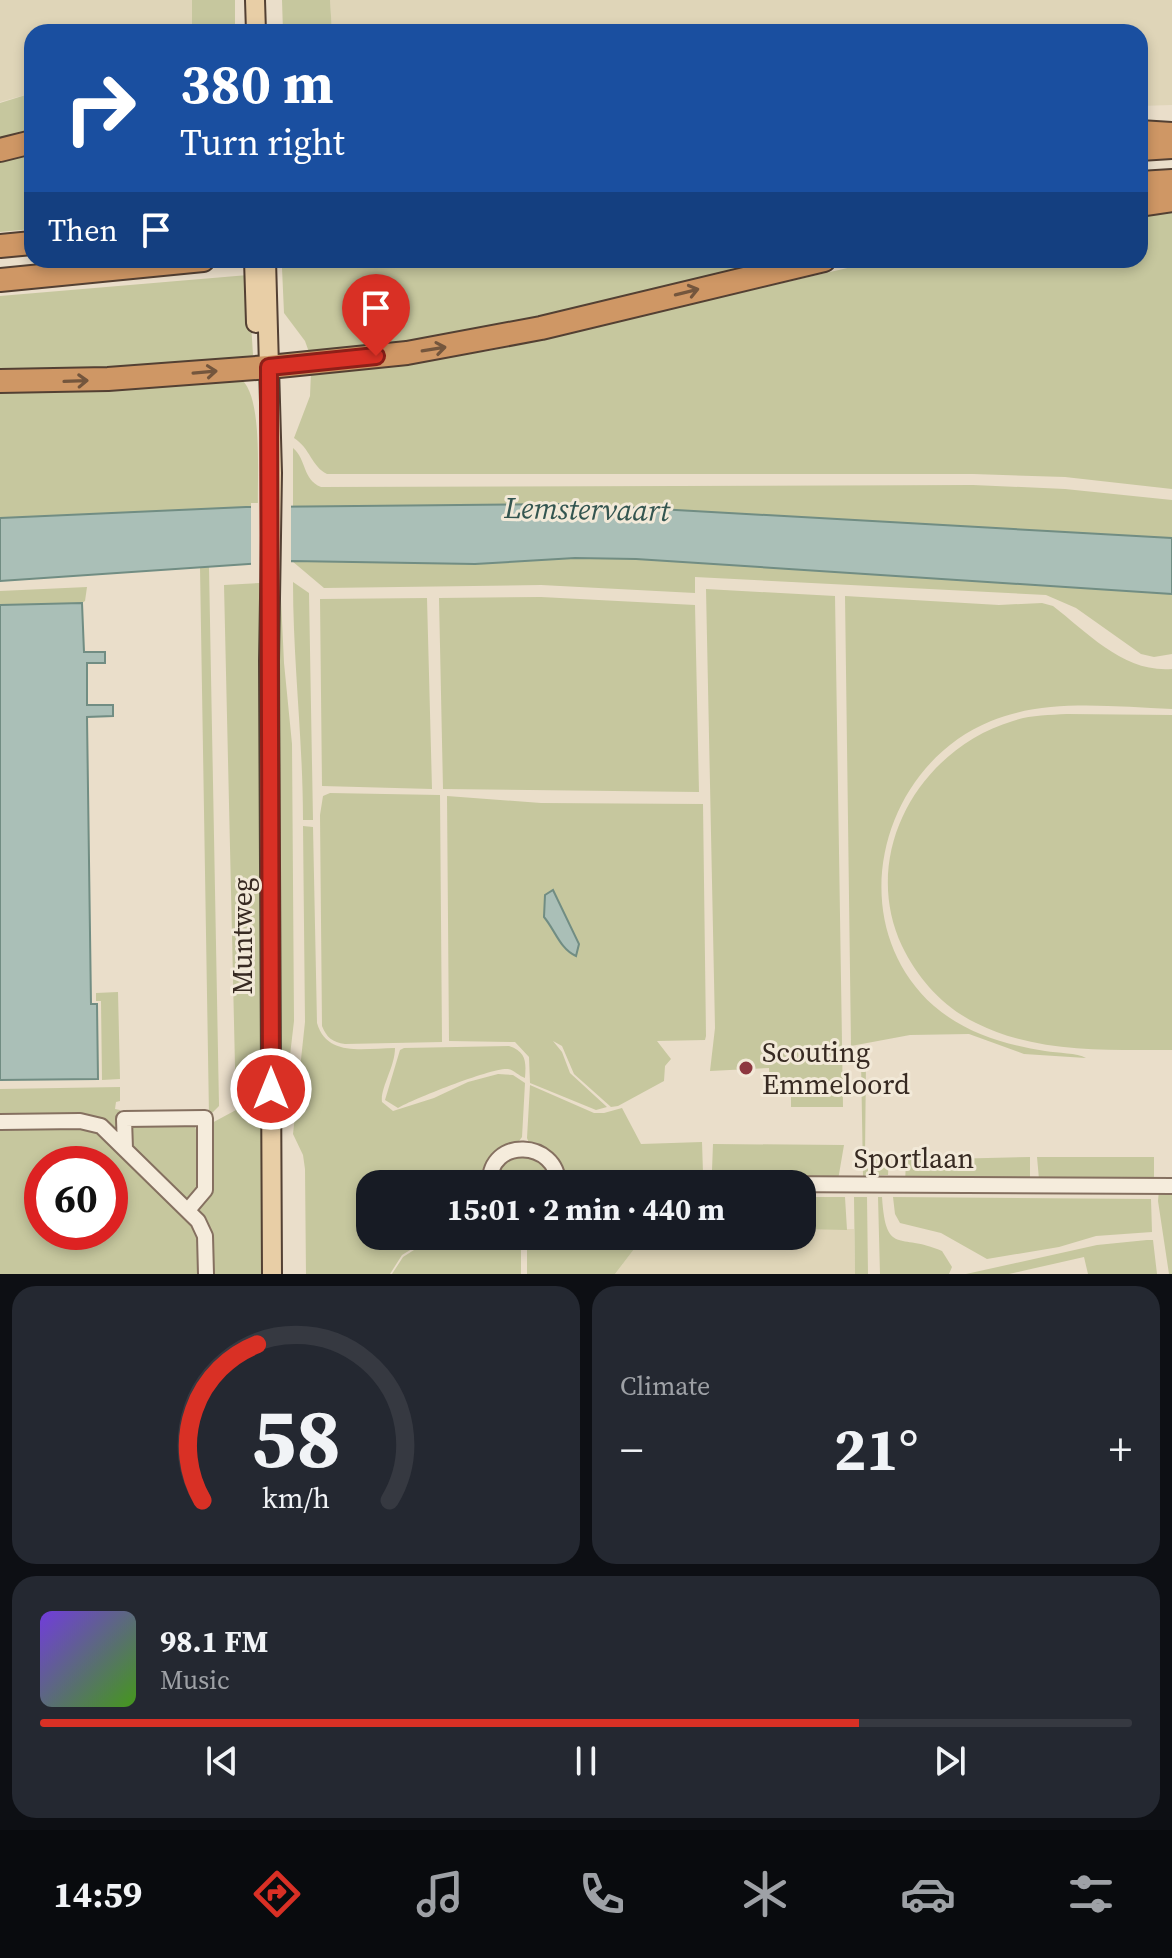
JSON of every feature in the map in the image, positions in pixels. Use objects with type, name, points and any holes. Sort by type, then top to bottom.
[{"type":"highway","points":[[1148,132],[1172,134]]},
{"type":"highway","points":[[0,150],[24,144]]},
{"type":"highway","points":[[1148,148],[1172,147]]},
{"type":"highway","points":[[1148,182],[1172,181]]},
{"type":"highway","points":[[1148,204],[1172,200]]},
{"type":"highway","points":[[0,246],[24,244]]},
{"type":"highway","points":[[0,280],[122,268]]},
{"type":"highway","points":[[0,381],[108,379],[264,368],[470,343],[790,268]]},
{"type":"main road","points":[[245,0],[245,24]]},
{"type":"main road","points":[[255,0],[256,24]]},
{"type":"main road","name":"Muntweg","points":[[256,268],[261,292],[267,473],[272,1274]]},
{"type":"main road","name":"Muntweg","points":[[261,292],[265,268]]},
{"type":"street","points":[[125,1146],[124,1119],[205,1118],[205,1190],[188,1210]]},
{"type":"street","points":[[0,1122],[92,1122],[121,1146]]},
{"type":"street","name":"Sportlaan","points":[[492,1170],[500,1157],[523,1147],[545,1157],[554,1170]]},
{"type":"street","points":[[128,1152],[188,1210],[204,1231],[206,1274]]},
{"type":"street","name":"Sportlaan","points":[[816,1184],[1172,1186]]},
{"type":"shaded area","points":[[0,0],[192,0],[192,24],[24,24],[24,95],[0,102]]},
{"type":"shaded area","points":[[330,0],[1172,0],[1172,105],[1148,106],[1148,24],[332,24]]},
{"type":"shaded area","points":[[816,1229],[854,1229],[855,1274],[615,1274],[633,1250],[816,1250]]},
{"type":"green space","points":[[192,0],[235,0],[235,24],[192,24]]},
{"type":"green space","points":[[282,0],[330,0],[332,24],[283,24]]},
{"type":"green space","points":[[24,96],[24,134],[0,139],[0,103]]},
{"type":"green space","points":[[24,149],[24,230],[0,232],[0,155]]},
{"type":"green space","points":[[1172,212],[1172,489],[1065,477],[973,474],[327,474],[294,438],[310,396],[311,372],[489,351],[847,268],[1148,268],[1148,214]]},
{"type":"green space","points":[[282,268],[783,268],[543,327],[310,355],[305,341],[284,313]]},
{"type":"green space","points":[[248,275],[253,355],[249,359],[0,377],[0,296]]},
{"type":"green space","points":[[242,380],[249,390],[256,421],[258,507],[0,518],[0,389]]},
{"type":"green space","points":[[293,448],[307,474],[321,487],[973,485],[1065,489],[1172,500],[1172,538],[570,504],[293,507]]},
{"type":"green space","points":[[575,558],[636,559],[1172,594],[1172,654],[1154,657],[1141,654],[1076,608],[1046,595],[695,577],[695,593],[541,585],[324,588],[292,561],[475,564]]},
{"type":"green space","points":[[200,567],[209,567],[219,1106],[209,1116]]},
{"type":"green space","points":[[293,582],[309,593],[313,820],[303,820]]},
{"type":"green space","points":[[260,583],[263,1274],[212,1274],[206,1221],[197,1209],[210,1124],[236,1110],[224,585]]},
{"type":"green space","points":[[87,587],[82,603],[0,605],[0,591]]},
{"type":"green space","points":[[706,589],[835,596],[843,1107],[791,1107],[791,1092],[770,1092],[769,1068],[710,1071],[715,1028]]},
{"type":"green space","points":[[845,596],[999,605],[1042,603],[1053,606],[1122,658],[1155,669],[1172,669],[1172,709],[1080,706],[1035,709],[991,721],[953,743],[922,773],[899,809],[886,849],[881,891],[888,932],[905,971],[934,1006],[959,1024],[986,1036],[1086,1058],[1024,1054],[969,1034],[910,1035],[851,1046]]},
{"type":"green space","points":[[541,597],[695,605],[699,792],[443,789],[439,598]]},
{"type":"green space","points":[[427,598],[432,789],[322,786],[320,599]]},
{"type":"green space","points":[[281,599],[292,744],[294,1021],[280,1141],[278,643]]},
{"type":"green space","points":[[1067,714],[1172,715],[1172,1050],[1047,1045],[999,1033],[976,1023],[953,1009],[924,981],[902,946],[891,911],[888,876],[893,842],[906,810],[925,780],[950,755],[979,735],[1019,719]]},
{"type":"green space","points":[[330,793],[440,795],[442,1042],[345,1044],[330,1039],[322,1026],[320,815],[323,796]]},
{"type":"green space","points":[[447,796],[541,803],[703,804],[706,1036],[705,1040],[657,1041],[671,1059],[665,1066],[664,1081],[611,1107],[574,1074],[562,1046],[553,1041],[562,1052],[570,1073],[607,1107],[596,1110],[530,1083],[529,1057],[515,1042],[449,1041]]},
{"type":"green space","points":[[303,826],[313,827],[317,1023],[322,1034],[329,1042],[349,1049],[395,1048],[382,1096],[382,1102],[393,1111],[434,1098],[468,1082],[498,1074],[513,1075],[525,1083],[522,1137],[498,1170],[356,1170],[356,1250],[410,1250],[402,1255],[390,1274],[306,1274],[305,1169],[303,1155],[293,1134],[305,1022]]},
{"type":"green space","points":[[118,992],[120,1079],[102,1080],[101,1001],[96,1001],[96,993]]},
{"type":"green space","points":[[509,1046],[522,1055],[525,1078],[508,1069],[500,1070],[453,1084],[398,1108],[385,1100],[400,1050],[404,1048]]},
{"type":"green space","points":[[861,1060],[866,1060],[865,1156],[889,1156],[888,1175],[863,1176]]},
{"type":"green space","points":[[530,1085],[594,1113],[622,1108],[641,1144],[702,1142],[703,1170],[559,1170],[530,1146],[527,1138]]},
{"type":"green space","points":[[120,1087],[120,1101],[116,1102],[115,1109],[120,1110],[119,1127],[115,1129],[86,1115],[0,1117],[15,1114],[0,1113],[0,1089]]},
{"type":"green space","points":[[130,1125],[195,1127],[200,1141],[200,1190],[188,1202],[132,1146]]},
{"type":"green space","points":[[83,1126],[101,1133],[113,1146],[24,1146],[24,1250],[128,1250],[128,1163],[195,1224],[201,1274],[0,1274],[0,1128]]},
{"type":"green space","points":[[713,1144],[844,1145],[838,1180],[816,1180],[816,1170],[712,1170]]},
{"type":"green space","points":[[519,1151],[548,1166],[549,1170],[496,1170]]},
{"type":"green space","points":[[1030,1157],[1030,1177],[1026,1181],[905,1184],[906,1160]]},
{"type":"green space","points":[[1037,1157],[1154,1157],[1154,1182],[1039,1179]]},
{"type":"green space","points":[[1159,1190],[1172,1190],[1172,1274],[1169,1274]]},
{"type":"green space","points":[[816,1197],[845,1197],[847,1230],[816,1229]]},
{"type":"green space","points":[[854,1197],[867,1197],[868,1274],[855,1274]]},
{"type":"green space","points":[[878,1197],[882,1197],[884,1216],[891,1235],[942,1251],[952,1267],[949,1274],[880,1274]]},
{"type":"green space","points":[[893,1197],[1151,1199],[1152,1232],[1096,1236],[1059,1247],[987,1259],[941,1233],[900,1223],[895,1214]]},
{"type":"green space","points":[[1153,1240],[1157,1274],[1088,1274],[1084,1257],[1009,1274],[966,1274],[1097,1245]]},
{"type":"green space","points":[[414,1250],[521,1250],[521,1274],[392,1274],[403,1257]]},
{"type":"green space","points":[[527,1250],[633,1250],[615,1274],[527,1274]]},
{"type":"water","name":"Lemstervaart","points":[[570,504],[1172,538],[1172,594],[636,559],[575,558],[475,564],[292,561],[0,581],[0,518],[246,507]]},
{"type":"water","points":[[82,603],[84,652],[105,652],[105,663],[87,663],[87,705],[113,705],[113,716],[87,717],[91,1004],[97,1004],[98,1079],[0,1080],[0,605]]},
{"type":"water","points":[[553,890],[579,944],[576,956],[562,944],[544,917],[545,895]]},
{"type":"pier","points":[[251,503],[291,503],[291,565],[251,568]]},
{"type":"place","name":"Scouting Emmeloord","points":[[746,1068]]},
{"type":"route","points":[[271,1089],[269,597],[272,465],[269,367],[376,356]]}]
